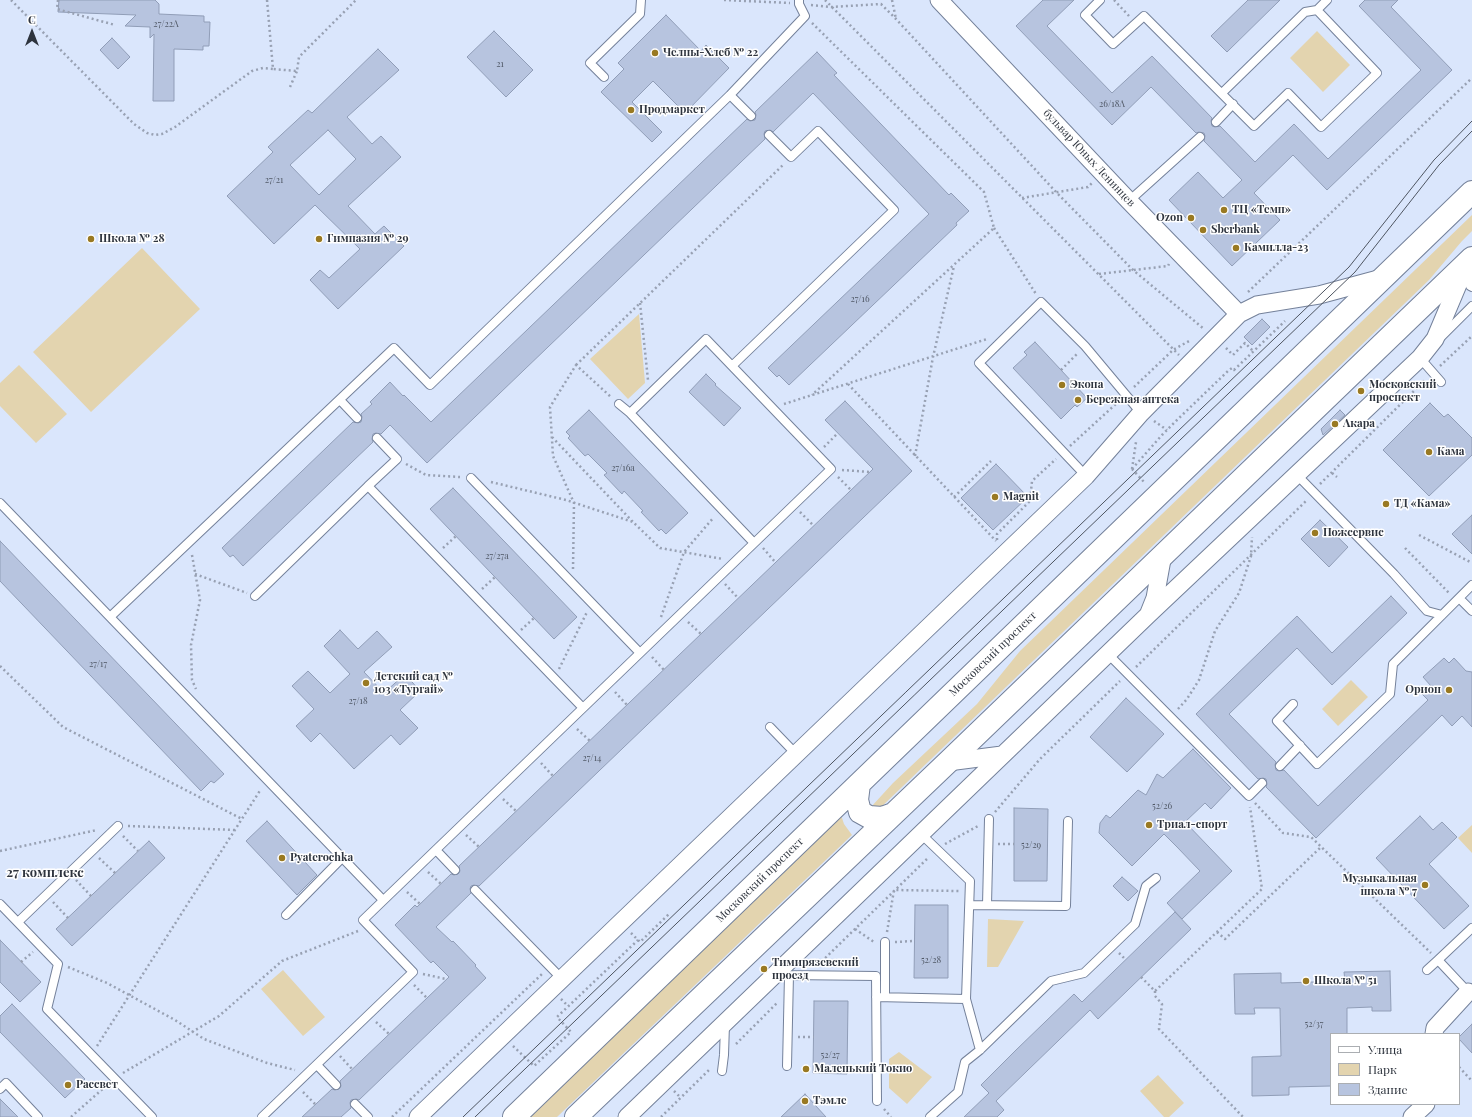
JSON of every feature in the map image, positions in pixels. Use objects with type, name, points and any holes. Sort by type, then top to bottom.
[{"type":"main road","name":"Московский проспект","points":[[514,1117],[1472,192]]},
{"type":"main road","points":[[576,1117],[948,762],[1469,260]]},
{"type":"main road","points":[[859,784],[857,800],[860,812],[869,817],[882,818],[893,814]]},
{"type":"street","name":"бульвар Юных Ленинцев","points":[[939,0],[1129,201],[1236,311]]},
{"type":"street","points":[[629,1116],[724,1023],[783,973],[1002,755],[1420,358],[1435,339],[1469,260]]},
{"type":"street","points":[[418,1117],[1086,476],[1141,413],[1190,365],[1208,337],[1236,311],[1257,305],[1319,295],[1382,278]]},
{"type":"street","points":[[1148,615],[1155,598],[1163,554]]},
{"type":"street","points":[[948,762],[1002,755]]},
{"type":"street","points":[[1434,1033],[1435,1028],[1470,993]]},
{"type":"street","points":[[428,1117],[437,1098]]},
{"type":"lane","points":[[604,77],[590,63],[640,14],[641,0]]},
{"type":"lane","points":[[1100,0],[1085,15],[1113,44],[1144,16],[1222,92],[1254,126],[1288,92],[1321,127],[1376,73],[1317,10]]},
{"type":"lane","points":[[1222,92],[1305,12],[1317,10],[1327,0]]},
{"type":"lane","points":[[110,617],[394,348],[430,385],[730,95],[805,16],[799,2]]},
{"type":"lane","points":[[730,95],[751,116]]},
{"type":"lane","points":[[1216,122],[1233,104]]},
{"type":"lane","points":[[732,366],[894,210],[818,131],[791,157],[770,135]]},
{"type":"lane","points":[[1129,201],[1200,137]]},
{"type":"lane","points":[[1469,260],[1470,286],[1472,287]]},
{"type":"lane","points":[[1086,476],[979,363],[1041,302],[1085,346],[1141,413]]},
{"type":"lane","points":[[1441,382],[1420,358],[1472,306]]},
{"type":"lane","points":[[262,1117],[410,975],[369,926],[362,920],[831,469],[706,339],[630,413]]},
{"type":"lane","points":[[340,400],[357,418]]},
{"type":"lane","points":[[619,404],[630,413],[721,509],[755,542]]},
{"type":"lane","points":[[254,596],[397,459],[377,438]]},
{"type":"lane","points":[[1297,475],[1394,574],[1427,611],[1442,615]]},
{"type":"lane","points":[[471,478],[591,602],[642,651]]},
{"type":"lane","points":[[368,486],[583,708]]},
{"type":"lane","points":[[0,503],[383,900]]},
{"type":"lane","points":[[1294,704],[1277,720],[1317,764],[1390,694],[1393,664],[1472,585]]},
{"type":"lane","points":[[1458,599],[1472,611]]},
{"type":"lane","points":[[1108,654],[1249,796],[1262,783]]},
{"type":"lane","points":[[770,727],[796,754]]},
{"type":"lane","points":[[1280,766],[1300,745]]},
{"type":"lane","points":[[987,905],[989,819]]},
{"type":"lane","points":[[970,905],[1066,906],[1068,821]]},
{"type":"lane","points":[[18,922],[116,828]]},
{"type":"lane","points":[[921,834],[970,881],[966,999],[980,1050]]},
{"type":"lane","points":[[436,850],[455,870]]},
{"type":"lane","points":[[286,915],[342,858]]},
{"type":"lane","points":[[930,1117],[958,1092],[965,1062],[980,1050],[1051,981],[1084,973],[1135,924],[1146,886],[1156,878]]},
{"type":"lane","points":[[475,890],[562,979]]},
{"type":"lane","points":[[0,904],[58,964],[47,1009],[152,1117]]},
{"type":"lane","points":[[1427,970],[1472,928]]},
{"type":"lane","points":[[885,942],[885,997]]},
{"type":"lane","points":[[1438,960],[1470,993]]},
{"type":"lane","points":[[786,1066],[787,1036],[783,973],[876,976],[877,1101]]},
{"type":"lane","points":[[876,997],[966,999]]},
{"type":"lane","points":[[722,1071],[724,1055],[724,1023]]},
{"type":"lane","points":[[317,1065],[336,1085]]},
{"type":"lane","points":[[0,1089],[6,1084],[38,1117]]},
{"type":"lane","points":[[355,1104],[368,1117]]},
{"type":"path","points":[[11,0],[134,124],[148,134],[162,134],[175,127],[252,70],[263,68],[297,71]]},
{"type":"path","points":[[58,0],[57,9],[115,25]]},
{"type":"path","points":[[267,0],[273,69]]},
{"type":"path","points":[[290,87],[297,71],[299,57],[356,0]]},
{"type":"path","points":[[724,0],[799,2],[831,7],[881,4],[1056,192],[1133,270],[1207,331],[1208,337],[1233,355],[1245,343],[1254,352]]},
{"type":"path","points":[[825,0],[1021,198],[1173,350],[1190,365]]},
{"type":"path","points":[[892,0],[896,19]]},
{"type":"path","points":[[1114,0],[1136,23]]},
{"type":"path","points":[[805,16],[984,192],[994,228],[1041,302]]},
{"type":"path","points":[[1236,311],[1472,78]]},
{"type":"path","points":[[573,583],[574,503],[553,456],[550,407],[576,366],[791,157]]},
{"type":"path","points":[[1021,198],[1088,187],[1103,173]]},
{"type":"path","points":[[812,395],[994,228]]},
{"type":"path","points":[[1098,274],[1168,266],[1181,253]]},
{"type":"path","points":[[915,456],[933,357],[954,266]]},
{"type":"path","points":[[640,303],[649,394]]},
{"type":"path","points":[[1138,487],[1144,482],[1132,469],[1162,435],[1229,370],[1232,368],[1234,370],[1285,321]]},
{"type":"path","points":[[772,408],[1010,332]]},
{"type":"path","points":[[1040,759],[1251,556],[1306,502],[1313,491],[1432,373],[1472,336]]},
{"type":"path","points":[[848,384],[996,542],[997,534],[1030,501],[1032,481],[1173,350],[1194,338]]},
{"type":"path","points":[[1061,370],[1085,346]]},
{"type":"path","points":[[576,366],[619,404]]},
{"type":"path","points":[[817,454],[838,434]]},
{"type":"path","points":[[552,437],[633,522],[660,548],[736,561]]},
{"type":"path","points":[[397,459],[426,475],[471,478],[574,503],[633,522]]},
{"type":"path","points":[[954,497],[991,461]]},
{"type":"path","points":[[831,469],[870,472]]},
{"type":"path","points":[[831,469],[851,490]]},
{"type":"path","points":[[1332,473],[1337,477]]},
{"type":"path","points":[[793,505],[814,526]]},
{"type":"path","points":[[653,640],[684,552],[721,509]]},
{"type":"path","points":[[1170,717],[1187,699],[1199,680],[1214,631],[1239,593],[1251,556],[1253,542],[1251,517]]},
{"type":"path","points":[[1419,535],[1472,563]]},
{"type":"path","points":[[435,555],[456,536]]},
{"type":"path","points":[[190,542],[200,600],[190,645],[192,680],[197,692]]},
{"type":"path","points":[[755,542],[776,562]]},
{"type":"path","points":[[1405,548],[1458,599]]},
{"type":"path","points":[[195,574],[254,596]]},
{"type":"path","points":[[475,596],[495,577]]},
{"type":"path","points":[[719,577],[738,598]]},
{"type":"path","points":[[554,678],[591,602]]},
{"type":"path","points":[[680,614],[701,634]]},
{"type":"path","points":[[514,636],[534,618]]},
{"type":"path","points":[[642,651],[664,670]]},
{"type":"path","points":[[0,666],[62,728],[242,819]]},
{"type":"path","points":[[607,684],[627,705]]},
{"type":"path","points":[[569,722],[590,741]]},
{"type":"path","points":[[534,756],[553,776]]},
{"type":"path","points":[[92,1055],[267,780]]},
{"type":"path","points":[[496,792],[516,812]]},
{"type":"path","points":[[1249,796],[1283,833],[1311,837],[1438,960]]},
{"type":"path","points":[[1155,991],[1262,889],[1249,796]]},
{"type":"path","points":[[0,851],[116,828],[236,830]]},
{"type":"path","points":[[116,828],[138,851]]},
{"type":"path","points":[[458,828],[479,847]]},
{"type":"path","points":[[988,844],[1014,844]]},
{"type":"path","points":[[1217,932],[1225,939],[1321,847]]},
{"type":"path","points":[[92,851],[115,873]]},
{"type":"path","points":[[420,864],[441,884]]},
{"type":"path","points":[[69,873],[91,896]]},
{"type":"path","points":[[400,884],[420,904]]},
{"type":"path","points":[[885,942],[894,890],[970,891]]},
{"type":"path","points":[[46,895],[68,918]]},
{"type":"path","points":[[520,1053],[534,1066],[571,1032],[557,1017],[638,940],[640,942],[669,914]]},
{"type":"path","points":[[621,922],[638,940]]},
{"type":"path","points":[[71,1117],[114,1078],[219,1016],[282,961],[369,926]]},
{"type":"path","points":[[855,929],[873,942],[914,942]]},
{"type":"path","points":[[58,964],[107,983],[175,1020],[204,1039],[259,1060],[308,1073]]},
{"type":"path","points":[[392,1117],[550,966]]},
{"type":"path","points":[[410,975],[446,979]]},
{"type":"path","points":[[410,975],[427,998]]},
{"type":"path","points":[[1141,977],[1155,991],[1155,996],[1162,1004],[1159,1029],[1243,1117]]},
{"type":"path","points":[[368,1015],[389,1034]]},
{"type":"path","points":[[787,1036],[814,1037]]},
{"type":"path","points":[[333,1049],[352,1069]]},
{"type":"path","points":[[1460,1068],[1472,1081]]},
{"type":"path","points":[[296,1084],[315,1104]]},
{"type":"green space","points":[[1317,31],[1350,65],[1323,92],[1290,58]]},
{"type":"green space","points":[[1472,215],[1472,231],[1429,280],[875,813],[871,807],[893,783],[977,704],[1020,651]]},
{"type":"green space","points":[[142,248],[200,309],[91,412],[33,352]]},
{"type":"green space","points":[[639,314],[645,383],[628,399],[590,359]]},
{"type":"green space","points":[[19,365],[67,414],[36,443],[0,406],[0,383]]},
{"type":"green space","points":[[1351,680],[1368,697],[1338,726],[1322,709]]},
{"type":"green space","points":[[841,815],[844,824],[852,835],[557,1117],[524,1117]]},
{"type":"green space","points":[[1472,825],[1472,853],[1458,838]]},
{"type":"green space","points":[[988,919],[1024,921],[998,967],[987,967]]},
{"type":"green space","points":[[283,970],[325,1017],[303,1036],[261,989]]},
{"type":"green space","points":[[899,1052],[932,1077],[907,1104],[889,1088],[889,1059]]},
{"type":"green space","points":[[1158,1075],[1184,1103],[1169,1117],[1164,1117],[1140,1091]]},
{"type":"building","points":[[59,0],[155,0],[159,4],[159,14],[204,16],[204,22],[210,22],[209,46],[203,46],[203,50],[174,49],[174,101],[153,101],[154,34],[150,38],[150,27],[125,26],[136,15],[58,12]]},
{"type":"building","points":[[1043,0],[1074,0],[1047,26],[1112,93],[1152,56],[1212,118],[1212,126],[1220,126],[1255,162],[1294,124],[1328,159],[1421,70],[1359,6],[1365,0],[1398,0],[1391,7],[1452,70],[1327,190],[1293,155],[1254,193],[1280,220],[1232,266],[1169,200],[1198,172],[1223,198],[1242,180],[1204,141],[1204,133],[1196,133],[1151,87],[1112,125],[1016,26]]},
{"type":"building","points":[[1248,0],[1280,0],[1227,52],[1211,36]]},
{"type":"building","points":[[666,15],[701,51],[706,45],[729,68],[685,113],[653,81],[632,102],[662,132],[652,142],[601,92],[624,69],[618,63]]},
{"type":"building","points":[[494,31],[533,70],[506,97],[467,57]]},
{"type":"building","points":[[112,38],[130,57],[118,69],[100,50]]},
{"type":"building","points":[[378,49],[399,70],[347,117],[372,144],[381,136],[401,157],[348,206],[375,234],[384,226],[404,246],[338,309],[310,280],[320,270],[329,278],[360,249],[315,205],[274,244],[227,196],[273,152],[268,147],[308,110],[312,113]],"holes":[[[328,130],[356,159],[319,195],[290,165]]]},
{"type":"building","points":[[817,52],[837,73],[834,75],[949,195],[951,193],[969,211],[956,223],[957,225],[789,385],[779,375],[777,377],[768,368],[929,214],[813,93],[773,132],[770,130],[765,131],[765,139],[427,463],[390,425],[381,434],[373,434],[373,442],[243,566],[233,555],[230,557],[222,548],[353,422],[361,422],[361,414],[372,404],[370,402],[390,382],[431,422],[747,119],[750,121],[755,120],[755,112]]},
{"type":"building","points":[[1262,319],[1270,327],[1252,345],[1244,337]]},
{"type":"building","points":[[1035,342],[1087,398],[1077,407],[1075,405],[1061,419],[1013,368],[1027,355],[1024,352]]},
{"type":"building","points":[[706,374],[716,384],[715,385],[741,408],[724,426],[689,392]]},
{"type":"building","points":[[845,401],[912,471],[479,886],[471,886],[471,893],[436,927],[452,942],[453,941],[486,978],[359,1100],[351,1100],[351,1108],[341,1117],[302,1117],[332,1089],[339,1089],[341,1086],[340,1081],[449,977],[433,961],[431,963],[395,925],[415,905],[417,907],[451,874],[458,874],[460,871],[459,866],[873,469],[825,420]]},
{"type":"building","name":"Кама","points":[[1430,403],[1444,417],[1448,414],[1472,438],[1472,455],[1429,496],[1383,450]]},
{"type":"building","points":[[589,410],[688,513],[666,534],[661,529],[659,531],[624,491],[622,494],[604,475],[607,473],[588,454],[585,456],[568,438],[570,436],[566,432]]},
{"type":"building","points":[[1340,410],[1345,415],[1323,435],[1321,429]]},
{"type":"building","name":"Magnit","points":[[996,464],[1028,497],[993,530],[961,498]]},
{"type":"building","points":[[453,488],[577,617],[554,639],[430,509]]},
{"type":"building","points":[[1472,515],[1472,554],[1452,534]]},
{"type":"building","points":[[1320,520],[1348,547],[1329,567],[1301,539]]},
{"type":"building","points":[[0,541],[224,774],[214,783],[211,781],[201,791],[0,581]]},
{"type":"building","points":[[1391,596],[1407,613],[1332,685],[1297,648],[1229,714],[1276,762],[1276,770],[1284,770],[1318,806],[1428,700],[1422,694],[1431,686],[1423,677],[1444,658],[1449,663],[1454,658],[1466,671],[1472,672],[1472,727],[1462,716],[1452,726],[1442,715],[1316,838],[1266,787],[1266,779],[1258,779],[1196,714],[1297,616],[1332,653]]},
{"type":"building","points":[[340,630],[358,649],[377,631],[392,647],[364,672],[384,693],[405,674],[420,691],[400,710],[418,728],[400,745],[391,735],[354,769],[320,733],[311,742],[296,726],[314,709],[292,686],[308,671],[330,693],[350,674],[324,646]]},
{"type":"building","points":[[1126,698],[1164,734],[1127,772],[1090,737]]},
{"type":"building","points":[[1193,749],[1231,788],[1211,809],[1205,803],[1185,822],[1232,871],[1182,919],[1167,903],[1200,871],[1177,847],[1164,834],[1132,866],[1099,833],[1100,823],[1106,815],[1110,818],[1138,790],[1146,795],[1157,774],[1163,778]]},
{"type":"building","points":[[1014,808],[1048,809],[1047,881],[1014,881]]},
{"type":"building","name":"Музыкальная школа № 7","points":[[1420,816],[1433,830],[1442,822],[1457,837],[1429,864],[1469,906],[1444,929],[1376,858]]},
{"type":"building","name":"Pyaterochka","points":[[267,821],[317,875],[297,895],[246,841]]},
{"type":"building","points":[[149,841],[165,858],[72,946],[56,929]]},
{"type":"building","points":[[1122,877],[1138,891],[1128,901],[1113,886]]},
{"type":"building","points":[[915,905],[948,905],[948,978],[914,978]]},
{"type":"building","points":[[1175,912],[1191,929],[1098,1019],[1090,1010],[996,1101],[1004,1110],[997,1117],[964,1117],[989,1093],[981,1085],[1016,1050],[1074,994],[1082,1002]]},
{"type":"building","points":[[0,940],[41,982],[20,1002],[0,982]]},
{"type":"building","points":[[1390,971],[1391,1011],[1372,1011],[1372,1007],[1347,1008],[1347,1033],[1330,1033],[1330,1086],[1289,1087],[1289,1095],[1252,1096],[1252,1057],[1281,1056],[1280,1008],[1254,1008],[1255,1014],[1235,1014],[1234,974],[1281,973],[1281,983],[1345,981],[1344,972]]},
{"type":"building","points":[[814,1001],[848,1001],[847,1074],[813,1073]]},
{"type":"building","points":[[12,1004],[85,1079],[65,1098],[0,1032],[0,1016]]},
{"type":"building","points":[[1472,1024],[1472,1053],[1460,1040],[1460,1036]]},
{"type":"building","name":"Тэмле","points":[[805,1094],[826,1117],[781,1117]]},
{"type":"building","points":[[0,1099],[18,1117],[0,1117]]},
{"type":"tram line","points":[[463,1117],[1349,267],[1434,160],[1472,121]]},
{"type":"tram line","points":[[475,1117],[1355,272],[1439,165],[1472,131]]},
{"type":"place","name":"Челны-Хлеб № 22","points":[[655,53]]},
{"type":"place","name":"Продмаркет","points":[[631,110]]},
{"type":"place","name":"ТЦ «Темп»","points":[[1224,210]]},
{"type":"place","name":"Ozon","points":[[1191,218]]},
{"type":"place","name":"Sberbank","points":[[1203,230]]},
{"type":"place","name":"Школа № 28","points":[[91,239]]},
{"type":"place","name":"Гимназия № 29","points":[[319,239]]},
{"type":"place","name":"Камилла-23","points":[[1236,248]]},
{"type":"place","name":"Экона","points":[[1062,385]]},
{"type":"place","name":"Московский проспект","points":[[1361,391]]},
{"type":"place","name":"Бережная аптека","points":[[1078,400]]},
{"type":"place","name":"Акара","points":[[1335,424]]},
{"type":"place","name":"Кама","points":[[1429,452]]},
{"type":"place","name":"Magnit","points":[[995,497]]},
{"type":"place","name":"ТД «Кама»","points":[[1386,504]]},
{"type":"place","name":"Пожсервис","points":[[1315,533]]},
{"type":"place","name":"Детский сад № 103 «Тургай»","points":[[366,683]]},
{"type":"place","name":"Орион","points":[[1449,690]]},
{"type":"place","name":"Триал-спорт","points":[[1149,825]]},
{"type":"place","name":"Pyaterochka","points":[[282,858]]},
{"type":"place","name":"Музыкальная школа № 7","points":[[1425,885]]},
{"type":"place","name":"Тимирязевский проезд","points":[[764,969]]},
{"type":"place","name":"Школа № 51","points":[[1306,981]]},
{"type":"place","name":"Маленький Токио","points":[[806,1069]]},
{"type":"place","name":"Рассвет","points":[[68,1085]]},
{"type":"place","name":"Тэмле","points":[[805,1101]]},
{"type":"district","name":"27 комплекс","points":[[45,873]]}]
